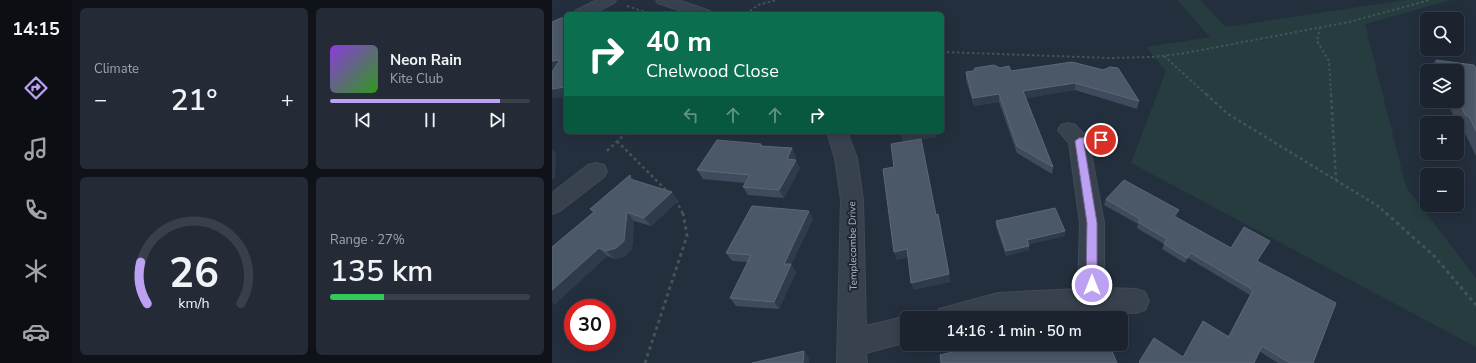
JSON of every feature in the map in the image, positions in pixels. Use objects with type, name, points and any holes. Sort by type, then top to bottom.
[{"type":"street","points":[[584,12],[610,0]]},
{"type":"street","points":[[663,0],[699,12]]},
{"type":"street","name":"Templecombe Drive","points":[[838,134],[846,158],[852,200],[853,353]]},
{"type":"street","points":[[1083,137],[1092,223],[1092,300]]},
{"type":"street","points":[[552,205],[596,171]]},
{"type":"street","points":[[975,311],[998,305],[1092,300],[1136,301]]},
{"type":"street","points":[[853,353],[900,332]]},
{"type":"path","points":[[749,12],[758,5],[776,0]]},
{"type":"path","points":[[944,52],[1110,58],[1164,56],[1349,22],[1430,0]]},
{"type":"path","points":[[1320,27],[1317,41],[1329,61],[1336,180]]},
{"type":"path","points":[[1164,56],[1228,114],[1378,206],[1434,256],[1476,305]]},
{"type":"path","points":[[618,141],[679,203],[685,217],[687,236],[646,363]]},
{"type":"green space","points":[[1177,0],[1200,0],[1226,27],[1405,0],[1451,0],[1365,24],[1406,187],[1420,205],[1420,212],[1425,212],[1476,278],[1476,347],[1131,163],[1166,71],[1146,47],[1210,37]]},
{"type":"building","points":[[564,18],[564,87],[552,89],[552,72],[560,60],[552,61],[552,22]]},
{"type":"building","points":[[1436,60],[1474,65],[1476,69],[1476,131],[1469,116],[1466,116],[1462,108],[1464,108],[1464,64],[1438,64]]},
{"type":"building","points":[[1072,62],[1103,70],[1110,67],[1118,68],[1139,101],[1075,83],[1023,91],[1053,167],[1017,146],[999,94],[973,98],[966,72],[973,71],[975,68],[994,65],[1000,68],[1009,66],[1011,71]]},
{"type":"building","points":[[921,139],[936,215],[938,214],[949,274],[911,283],[907,249],[894,252],[883,169],[894,167],[891,144]]},
{"type":"building","points":[[717,140],[761,144],[760,146],[792,148],[787,159],[796,160],[779,190],[743,187],[750,175],[697,170]]},
{"type":"building","points":[[630,175],[630,179],[672,192],[644,218],[627,212],[624,241],[616,248],[606,251],[599,248],[552,290],[552,247],[595,211],[590,209]]},
{"type":"building","points":[[1124,180],[1179,210],[1174,216],[1231,248],[1244,227],[1270,241],[1257,261],[1336,303],[1313,363],[1290,363],[1262,346],[1254,363],[1140,363],[1139,362],[1154,338],[1183,357],[1203,321],[1229,337],[1253,290],[1191,253],[1187,258],[1164,244],[1167,239],[1138,222],[1140,219],[1106,199]]},
{"type":"building","points":[[752,206],[809,211],[784,264],[791,264],[774,302],[730,298],[751,255],[726,253]]},
{"type":"building","points":[[1055,208],[1065,231],[1027,240],[1029,246],[1006,251],[996,221]]},
{"type":"building","points":[[804,351],[803,363],[752,363]]},
{"type":"building","points":[[956,351],[1112,351],[1117,363],[941,363],[940,355]]},
{"type":"route","points":[[1092,285],[1092,223],[1088,189],[1079,141],[1101,140]]}]
